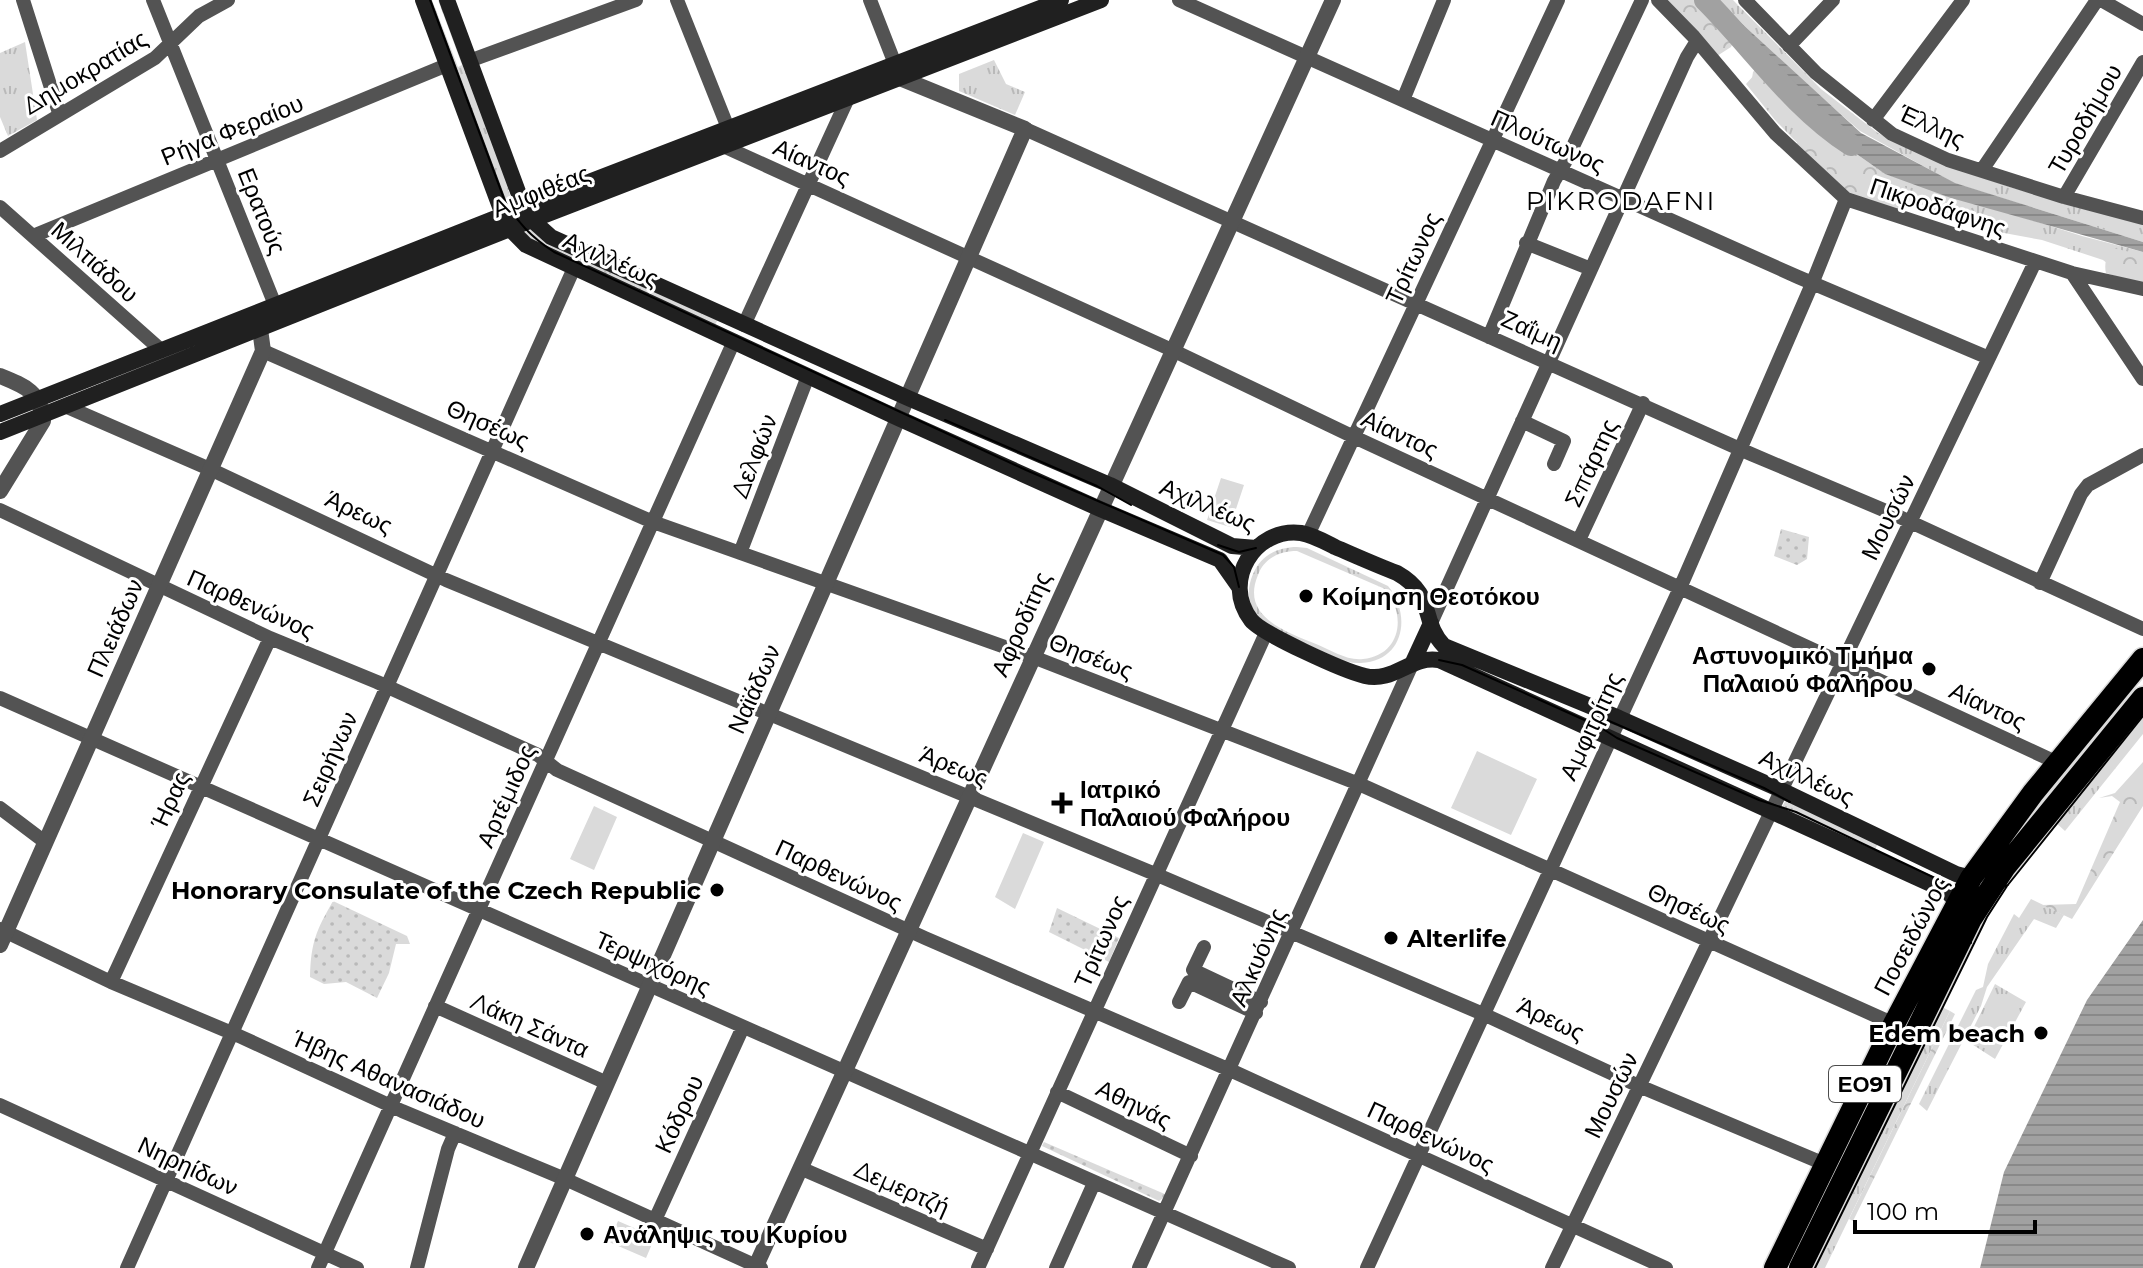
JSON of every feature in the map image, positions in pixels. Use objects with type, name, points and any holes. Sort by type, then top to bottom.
[{"type":"highway","name":"Ποσειδώνος","points":[[1775,1268],[1957,901],[2058,763],[2143,659]]},
{"type":"highway","name":"Ποσειδώνος","points":[[1800,1268],[1971,919],[2005,867],[2143,698]]},
{"type":"main road","points":[[423,0],[507,222]]},
{"type":"main road","points":[[447,0],[528,214]]},
{"type":"main road","name":"Αμφιθέας","points":[[0,432],[40,407],[161,350],[275,305],[723,146],[848,98],[898,71],[1061,0]]},
{"type":"main road","name":"Αμφιθέας","points":[[528,214],[728,128],[1101,0]]},
{"type":"main road","name":"Αχιλλέως","points":[[528,214],[551,237],[567,245],[1110,485],[1232,546],[1256,548],[1242,570],[1239,587]]},
{"type":"main road","name":"Αμφιθέας","points":[[0,414],[65,406],[260,329],[507,222]]},
{"type":"main road","name":"Αχιλλέως","points":[[507,222],[533,249],[898,418],[1220,560],[1239,587]]},
{"type":"main road","points":[[1239,587],[1246,613],[1266,633],[1364,676],[1390,675],[1413,662],[1442,653],[1423,597],[1405,577],[1308,535],[1280,534],[1256,548]]},
{"type":"main road","points":[[1413,662],[1431,623]]},
{"type":"main road","name":"Αχιλλέως","points":[[1442,653],[1619,718],[1781,790],[1956,874],[1971,878]]},
{"type":"main road","name":"Αχιλλέως","points":[[1442,653],[1610,739],[1946,891],[1957,901]]},
{"type":"street","points":[[23,0],[59,113]]},
{"type":"street","name":"Ερατούς","points":[[153,0],[275,305]]},
{"type":"street","name":"Δημοκρατίας","points":[[0,151],[155,58],[199,16],[228,0]]},
{"type":"street","points":[[469,61],[636,0]]},
{"type":"street","points":[[677,0],[728,128]]},
{"type":"street","points":[[870,0],[898,71]]},
{"type":"street","name":"Πλούτωνος","points":[[1179,0],[1812,284],[1989,358]]},
{"type":"street","name":"Αφροδίτης","points":[[757,1267],[1333,0]]},
{"type":"street","points":[[1403,100],[1444,0]]},
{"type":"street","name":"Τρίτωνος","points":[[1308,535],[1558,0]]},
{"type":"street","points":[[1489,337],[1558,171],[1567,159],[1642,0]]},
{"type":"street","name":"Πικροδάφνης","points":[[1658,0],[1775,133],[1846,199],[2035,262],[2143,289]]},
{"type":"street","name":"Έλλης","points":[[1745,0],[1789,46],[1892,134],[1931,153],[2064,197],[2143,218]]},
{"type":"street","points":[[1789,46],[1833,0]]},
{"type":"street","points":[[1873,120],[1963,0]]},
{"type":"street","points":[[1982,170],[2099,0],[2143,24]]},
{"type":"street","points":[[1431,623],[1697,41]]},
{"type":"street","name":"Τυροδήμου","points":[[2064,197],[2143,62]]},
{"type":"street","name":"Ρήγα Φεραίου","points":[[33,236],[447,65]]},
{"type":"street","name":"Ζαΐμη","points":[[898,71],[2143,629]]},
{"type":"street","points":[[744,325],[848,98]]},
{"type":"street","name":"Ναϊάδων","points":[[526,1268],[1025,129]]},
{"type":"street","name":"Αίαντος","points":[[723,146],[1172,350],[2058,763]]},
{"type":"street","name":"Αμφιτρίτης","points":[[1367,1268],[1680,588],[1846,199]]},
{"type":"street","name":"Μιλτιάδου","points":[[0,207],[161,350]]},
{"type":"street","points":[[1526,243],[1591,269]]},
{"type":"street","name":"Μουσών","points":[[1552,1268],[2035,262]]},
{"type":"street","name":"Σειρήνων","points":[[127,1268],[574,268]]},
{"type":"street","points":[[2072,273],[2143,379]]},
{"type":"street","points":[[260,329],[263,351]]},
{"type":"street","name":"Αρτέμιδος","points":[[318,1268],[734,341]]},
{"type":"street","name":"Θησέως","points":[[263,351],[653,522],[1033,657],[1359,784],[1894,1024]]},
{"type":"street","name":"Πλειάδων","points":[[2,935],[161,587],[263,351]]},
{"type":"street","points":[[0,376],[29,388],[40,407],[40,428],[0,491]]},
{"type":"street","name":"Δελφών","points":[[740,553],[808,376]]},
{"type":"street","name":"Σπάρτης","points":[[1579,540],[1643,403]]},
{"type":"street","name":"Άρεως","points":[[65,406],[212,470],[436,576],[1155,874],[1827,1165]]},
{"type":"street","points":[[1522,421],[1564,441],[1554,464]]},
{"type":"street","points":[[2040,583],[2088,485],[2143,455]]},
{"type":"street","name":"Παρθενώνος","points":[[0,510],[270,638],[387,686],[538,755],[545,762],[908,931],[1230,1070],[1666,1268]]},
{"type":"street","name":"Τρίτωνος","points":[[978,1268],[1266,633]]},
{"type":"street","name":"Ήρας","points":[[111,982],[270,638]]},
{"type":"street","name":"Αλκυόνης","points":[[1139,1268],[1413,662]]},
{"type":"street","name":"Τερψιχόρης","points":[[0,698],[1289,1268]]},
{"type":"street","points":[[0,808],[45,842]]},
{"type":"street","name":"Ήβης Αθανασιάδου","points":[[2,935],[565,1179],[757,1267]]},
{"type":"street","points":[[1204,947],[1193,970],[1259,1008]]},
{"type":"street","points":[[1179,1002],[1189,982],[1259,1008]]},
{"type":"street","name":"Λάκη Σάντα","points":[[435,1006],[607,1083]]},
{"type":"street","name":"Κόδρου","points":[[655,1220],[743,1027]]},
{"type":"street","name":"Αθηνάς","points":[[1057,1092],[1191,1156]]},
{"type":"street","name":"Νηρηίδων","points":[[0,1105],[357,1268]]},
{"type":"street","points":[[417,1268],[448,1149],[455,1133]]},
{"type":"street","name":"Δεμερτζή","points":[[800,1168],[987,1249]]},
{"type":"street","points":[[1056,1268],[1094,1183]]},
{"type":"green space","points":[[428,0],[432,0],[458,67],[462,65],[438,0],[443,0],[512,188],[508,190],[511,198],[503,200]]},
{"type":"green space","points":[[1662,0],[1700,0],[1735,38],[1731,47],[1717,56]]},
{"type":"green space","points":[[1668,0],[1703,0],[1751,45],[1769,70],[1848,148],[1885,174],[2143,252],[2143,280],[2122,275],[2103,260],[2042,240],[1977,228],[1876,186],[1845,192],[1775,120],[1746,84],[1764,64],[1739,37],[1719,54]]},
{"type":"green space","points":[[1716,0],[1733,0],[1821,89],[1878,133],[1940,163],[2013,188],[2143,223],[2143,242],[1954,183],[1860,131],[1775,57]]},
{"type":"green space","points":[[25,42],[37,120],[8,136],[0,117],[0,53]]},
{"type":"green space","points":[[994,60],[1006,84],[1025,92],[1015,115],[959,91],[959,74]]},
{"type":"green space","points":[[1758,66],[1775,76],[1798,104],[1838,140],[1911,191],[1909,204],[1901,212],[1847,196],[1825,175],[1828,170],[1821,162],[1815,167],[1794,146],[1807,133],[1751,85],[1753,72]]},
{"type":"green space","points":[[537,227],[719,317],[714,327],[538,245],[524,233]]},
{"type":"green space","points":[[2113,248],[2143,255],[2143,285],[2106,273],[2106,260]]},
{"type":"green space","points":[[1221,478],[1244,485],[1230,527],[1207,520]]},
{"type":"green space","points":[[1781,529],[1809,537],[1807,559],[1797,565],[1774,556]]},
{"type":"green space","points":[[1290,547],[1307,548],[1388,586],[1400,610],[1401,623],[1400,635],[1387,654],[1361,663],[1343,660],[1265,623],[1250,603],[1253,574],[1265,557]],"holes":[[[1297,551],[1385,589],[1396,610],[1396,632],[1386,650],[1363,659],[1339,654],[1280,628],[1261,612],[1255,602],[1254,590],[1258,575],[1268,560],[1285,552]]]},
{"type":"green space","points":[[2143,711],[2143,734],[2065,831],[2054,821]]},
{"type":"green space","points":[[1477,751],[1537,779],[1511,835],[1451,808]]},
{"type":"green space","points":[[2143,762],[2143,806],[2072,919],[2042,905],[2076,904],[2120,802],[2112,796],[2099,798],[2115,793]]},
{"type":"green space","points":[[1787,798],[1879,842],[1874,851],[1781,809]]},
{"type":"green space","points":[[594,806],[617,817],[594,870],[570,859]]},
{"type":"green space","points":[[1023,833],[1044,842],[1015,909],[995,897]]},
{"type":"green space","points":[[2031,899],[2064,915],[2056,928],[2034,919],[1987,987],[1981,1006],[1927,1111],[1919,1104],[1976,990],[1983,987],[1988,964],[2014,914],[2019,918]]},
{"type":"green space","points":[[333,901],[407,936],[410,944],[396,944],[389,973],[377,998],[346,982],[324,984],[310,977],[316,937]]},
{"type":"green space","points":[[1057,908],[1119,938],[1109,962],[1049,932]]},
{"type":"green space","points":[[1995,984],[2026,1002],[1995,1059],[1967,1041]]},
{"type":"green space","points":[[1938,1005],[1950,1011],[1825,1268],[1813,1268],[1840,1215],[1836,1212]]},
{"type":"green space","points":[[1950,1011],[1955,1014],[1853,1221],[1849,1219]]},
{"type":"green space","points":[[1044,1142],[1167,1195],[1159,1201],[1042,1146]]},
{"type":"green space","points":[[618,1221],[655,1237],[646,1258],[609,1242]]},
{"type":"shaded area","points":[[1703,0],[1716,0],[1861,133],[1955,183],[2143,242],[2143,252],[1951,198],[1885,174],[1848,148],[1769,70],[1751,45]]},
{"type":"shaded area","points":[[2143,920],[2143,1268],[1980,1268],[2004,1172],[2087,1000]]},
{"type":"waterway","points":[[1705,0],[1792,96],[1851,145]]},
{"type":"tram line","points":[[430,0],[504,199],[525,228],[554,252],[1026,470],[1223,555],[1234,567],[1239,587]]},
{"type":"tram line","points":[[945,420],[1097,486],[1131,505]]},
{"type":"tram line","points":[[1218,545],[1239,552],[1256,548]]},
{"type":"tram line","points":[[1439,660],[1462,665],[1600,727],[1617,738],[1759,800],[1796,812],[1956,888],[1988,892],[2008,885]]},
{"type":"tram line","points":[[1593,714],[1790,802]]},
{"type":"tram line","points":[[1815,1268],[1987,917],[2007,886],[2143,716]]},
{"type":"tram line","points":[[1950,885],[1971,919],[1971,943]]},
{"type":"place","name":"Κοίμηση Θεοτόκου","points":[[1306,596]]},
{"type":"place","name":"Αστυνομικό Τμήμα Παλαιού Φαλήρου","points":[[1929,669]]},
{"type":"place","name":"Ιατρικό Παλαιού Φαλήρου","points":[[1062,803]]},
{"type":"place","name":"Honorary Consulate of the Czech Republic","points":[[717,890]]},
{"type":"place","name":"Alterlife","points":[[1391,938]]},
{"type":"place","name":"Edem beach","points":[[2041,1033]]},
{"type":"place","name":"Ανάληψις του Κυρίου","points":[[587,1234]]},
{"type":"district","name":"PIKRODAFNI","points":[[1621,201]]}]
